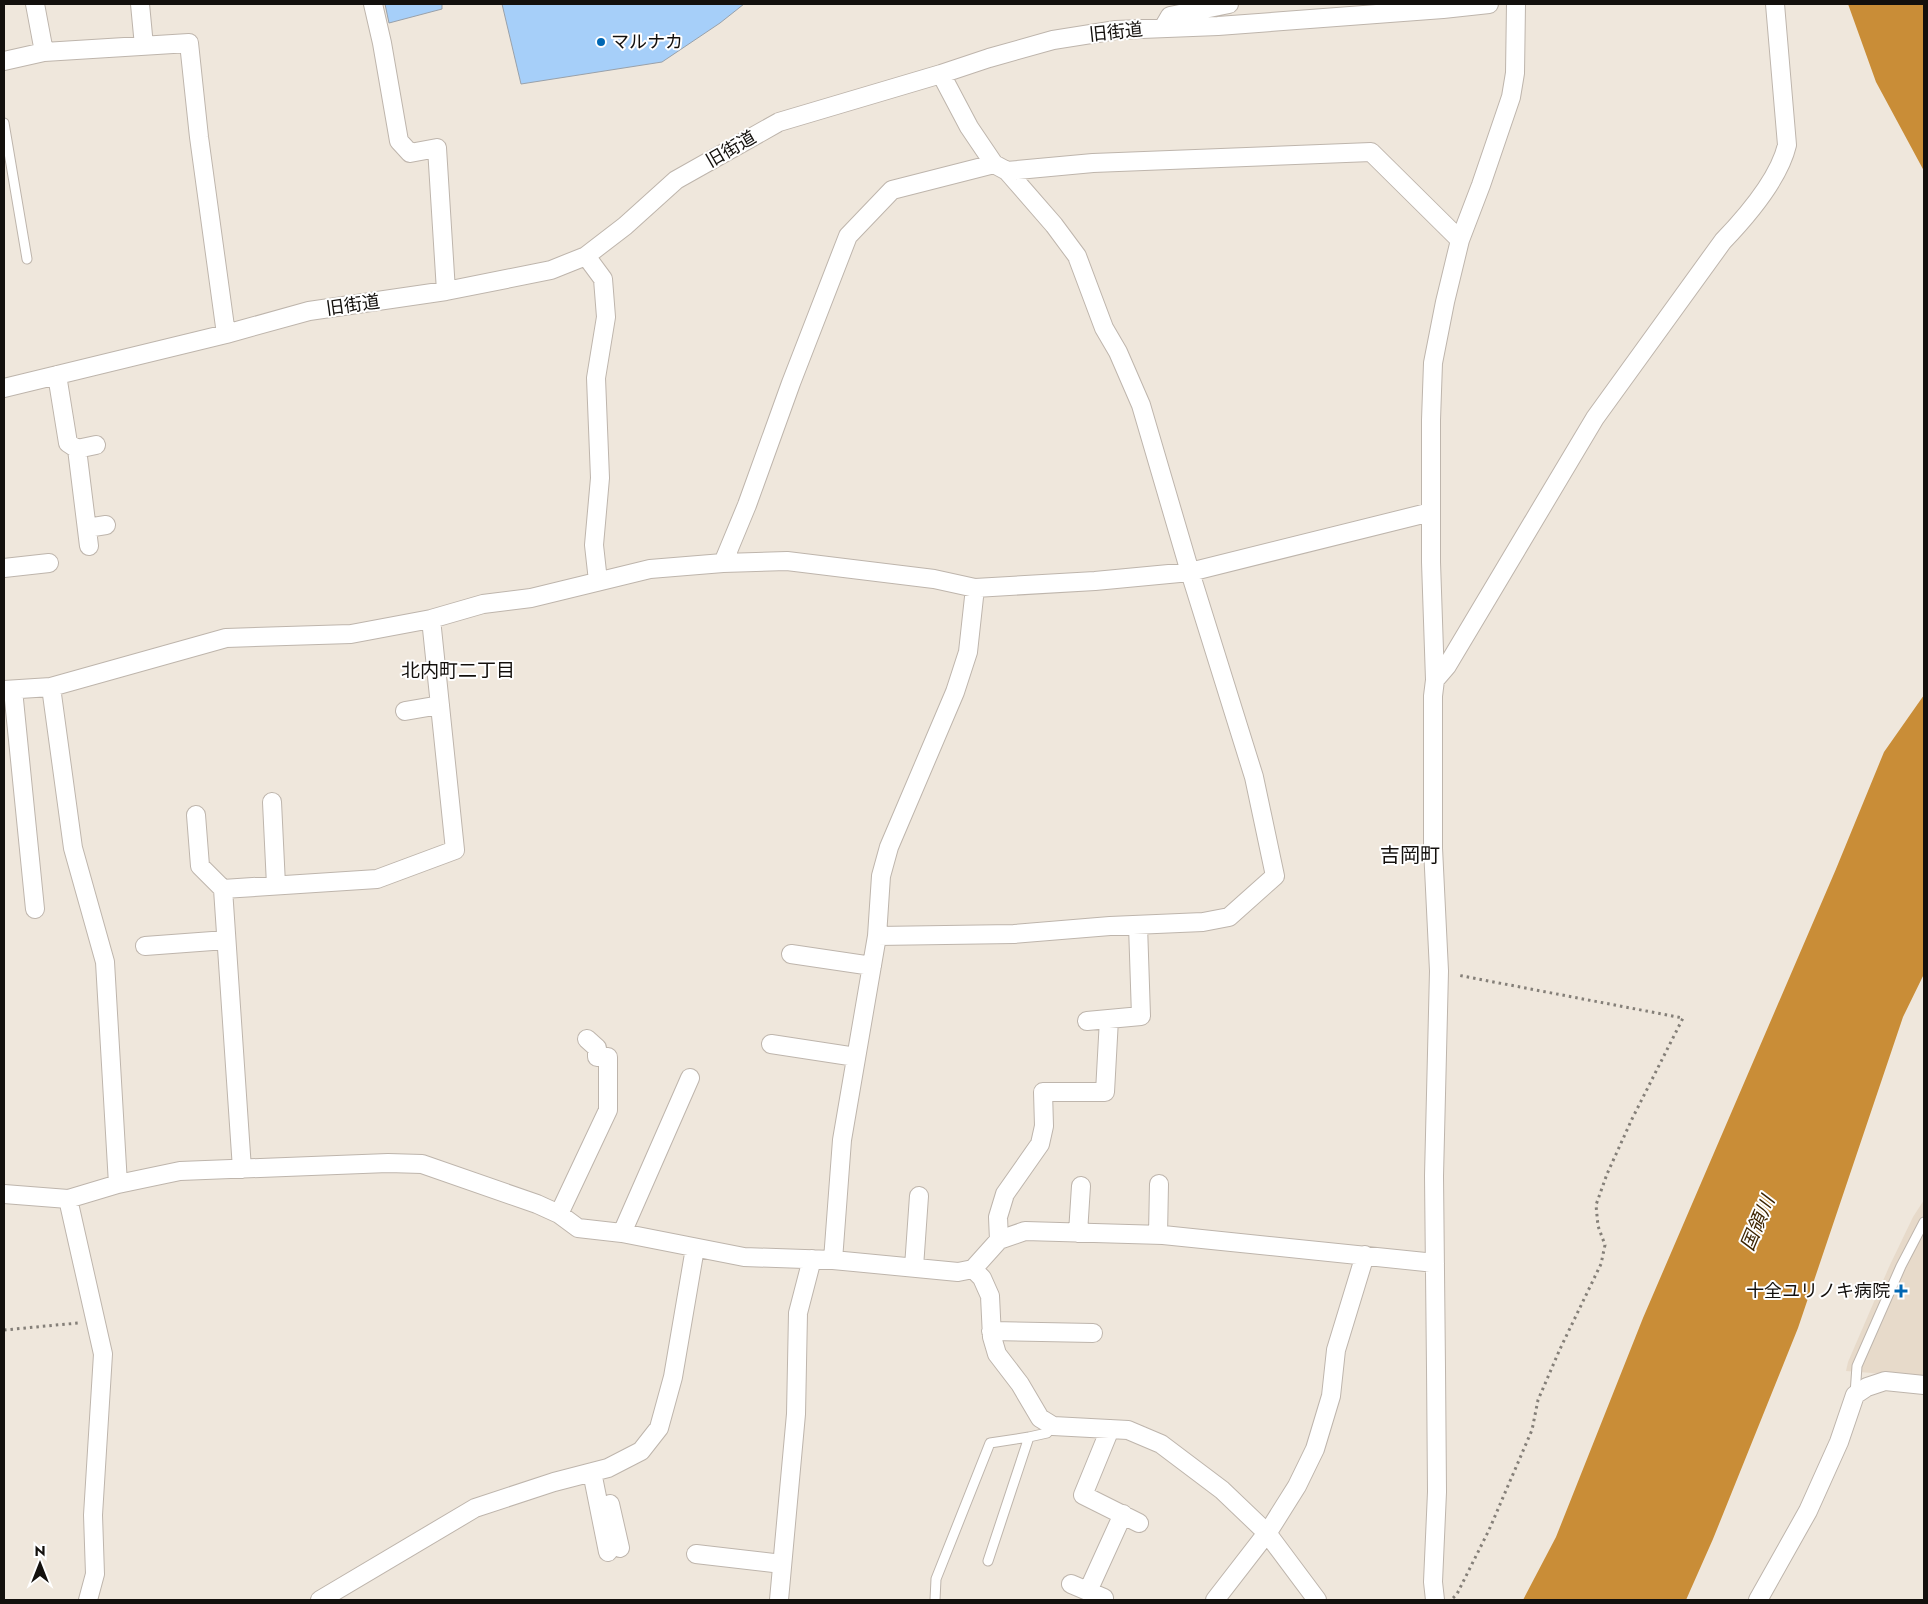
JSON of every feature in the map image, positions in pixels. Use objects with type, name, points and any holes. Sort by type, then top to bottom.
[{"type":"street","points":[[36,4],[44,52]]},
{"type":"street","points":[[140,4],[144,46]]},
{"type":"street","points":[[373,4],[382,43],[399,141],[410,153],[437,148],[446,291]]},
{"type":"street","points":[[1163,28],[1170,16],[1229,4]]},
{"type":"street","name":"旧街道","points":[[4,388],[226,334],[309,311],[446,291],[551,270],[586,256],[624,226],[676,180],[779,122],[1054,40],[1116,30],[1218,26],[1489,4]]},
{"type":"street","points":[[1435,1600],[1434,1176],[1439,971],[1434,848],[1433,696],[1435,680],[1431,512],[1433,363],[1444,302],[1460,240],[1511,96],[1515,73],[1516,4]]},
{"type":"street","points":[[1435,680],[1447,666],[1596,418],[1723,241],[1740,224],[1765,188],[1785,154],[1787,145],[1775,4]]},
{"type":"street","points":[[4,61],[44,52],[189,43],[199,137],[226,334]]},
{"type":"street","points":[[877,936],[1014,934],[1203,922],[1229,917],[1275,876],[1254,777],[1190,572],[1141,405],[1118,352],[1104,328],[1077,256],[1054,225],[1000,167],[969,127],[941,74]]},
{"type":"street","points":[[723,563],[747,505],[791,383],[848,236],[892,190],[1000,167],[1371,152],[1460,240]]},
{"type":"street","points":[[586,256],[603,279],[606,317],[596,378],[600,478],[594,545],[598,582]]},
{"type":"street","points":[[57,375],[68,443],[77,449],[96,445]]},
{"type":"street","points":[[77,449],[89,546]]},
{"type":"street","points":[[35,909],[8,690],[51,688],[226,638],[351,634],[431,619],[483,604],[531,598],[650,569],[723,563],[787,561],[934,579],[975,588],[1095,581],[1190,572],[1431,512]]},
{"type":"street","points":[[87,528],[106,525]]},
{"type":"street","points":[[4,568],[49,563]]},
{"type":"street","points":[[833,1260],[842,1140],[877,936],[881,876],[889,847],[955,692],[968,652],[975,588]]},
{"type":"street","points":[[223,889],[378,879],[455,850],[431,619]]},
{"type":"street","points":[[51,688],[73,848],[105,962],[118,1184]]},
{"type":"street","points":[[405,711],[440,705]]},
{"type":"street","points":[[272,802],[276,885]]},
{"type":"street","points":[[196,815],[200,866],[223,889],[242,1169]]},
{"type":"street","points":[[1087,1021],[1141,1016],[1138,925]]},
{"type":"street","points":[[145,946],[226,940]]},
{"type":"street","points":[[791,954],[872,966]]},
{"type":"street","points":[[999,1240],[998,1217],[1005,1194],[1040,1144],[1044,1126],[1043,1092],[1105,1092],[1109,1019]]},
{"type":"street","points":[[559,1214],[608,1110],[608,1058],[597,1058],[597,1048],[587,1039]]},
{"type":"street","points":[[771,1044],[856,1056]]},
{"type":"street","points":[[622,1233],[690,1078]]},
{"type":"street","points":[[4,1194],[68,1199],[118,1184],[180,1171],[388,1163],[422,1164],[537,1204],[559,1214],[578,1228],[622,1233],[744,1257],[833,1260],[958,1272],[973,1268],[999,1240],[1025,1232],[1158,1235],[1435,1263]]},
{"type":"street","points":[[1158,1235],[1159,1184]]},
{"type":"street","points":[[1078,1233],[1080,1186]]},
{"type":"street","points":[[914,1267],[920,1196]]},
{"type":"street","points":[[68,1199],[103,1354],[93,1516],[95,1574],[88,1600]]},
{"type":"street","points":[[320,1600],[475,1508],[554,1482],[597,1471],[641,1451],[659,1428],[673,1377],[695,1248]]},
{"type":"street","points":[[1215,1600],[1266,1533],[1297,1486],[1315,1449],[1331,1396],[1336,1350],[1365,1255]]},
{"type":"street","points":[[779,1600],[796,1414],[798,1313],[812,1259]]},
{"type":"street","points":[[973,1268],[982,1278],[990,1296],[991,1331],[997,1354],[1020,1384],[1040,1418],[1053,1426],[1128,1430],[1161,1444],[1222,1490],[1266,1533],[1318,1600]]},
{"type":"street","points":[[991,1331],[1093,1333]]},
{"type":"street","points":[[1758,1600],[1808,1512],[1839,1442],[1855,1395],[1867,1387],[1885,1381],[1924,1385]]},
{"type":"street","points":[[1110,1429],[1083,1495],[1139,1523]]},
{"type":"street","points":[[597,1471],[614,1550]]},
{"type":"street","points":[[1071,1584],[1096,1595],[1123,1514]]},
{"type":"street","points":[[696,1554],[782,1564]]},
{"type":"lane","points":[[4,123],[27,259]]},
{"type":"lane","points":[[1855,1395],[1857,1366],[1901,1266],[1924,1222]]},
{"type":"lane","points":[[935,1600],[936,1579],[990,1443],[1047,1433],[1053,1426]]},
{"type":"lane","points":[[988,1561],[1029,1437]]},
{"type":"path","points":[[1439,971],[1683,1018],[1632,1119],[1607,1174],[1596,1206],[1598,1226],[1604,1245],[1601,1264],[1538,1400],[1532,1430],[1489,1530],[1457,1594],[1451,1600]]},
{"type":"path","points":[[4,1330],[97,1321]]},
{"type":"shaded area","name":"十全ユリノキ病院","points":[[1924,1200],[1924,1377],[1846,1371],[1848,1362],[1889,1267],[1913,1217]]},
{"type":"water","points":[[1848,4],[1924,4],[1924,171],[1876,82]]},
{"type":"water","name":"国領川","points":[[1924,695],[1924,974],[1903,1017],[1798,1328],[1713,1539],[1686,1600],[1523,1600],[1556,1537],[1643,1318],[1836,869],[1884,752]]},
{"type":"building","points":[[385,4],[442,4],[442,9],[389,23]]},
{"type":"building","name":"マルナカ","points":[[502,4],[744,4],[720,23],[662,62],[521,84]]},
{"type":"place","name":"マルナカ","points":[[601,42]]},
{"type":"place","name":"十全ユリノキ病院","points":[[1901,1291]]},
{"type":"district","name":"北内町二丁目","points":[[458,670]]},
{"type":"district","name":"吉岡町","points":[[1410,855]]}]
